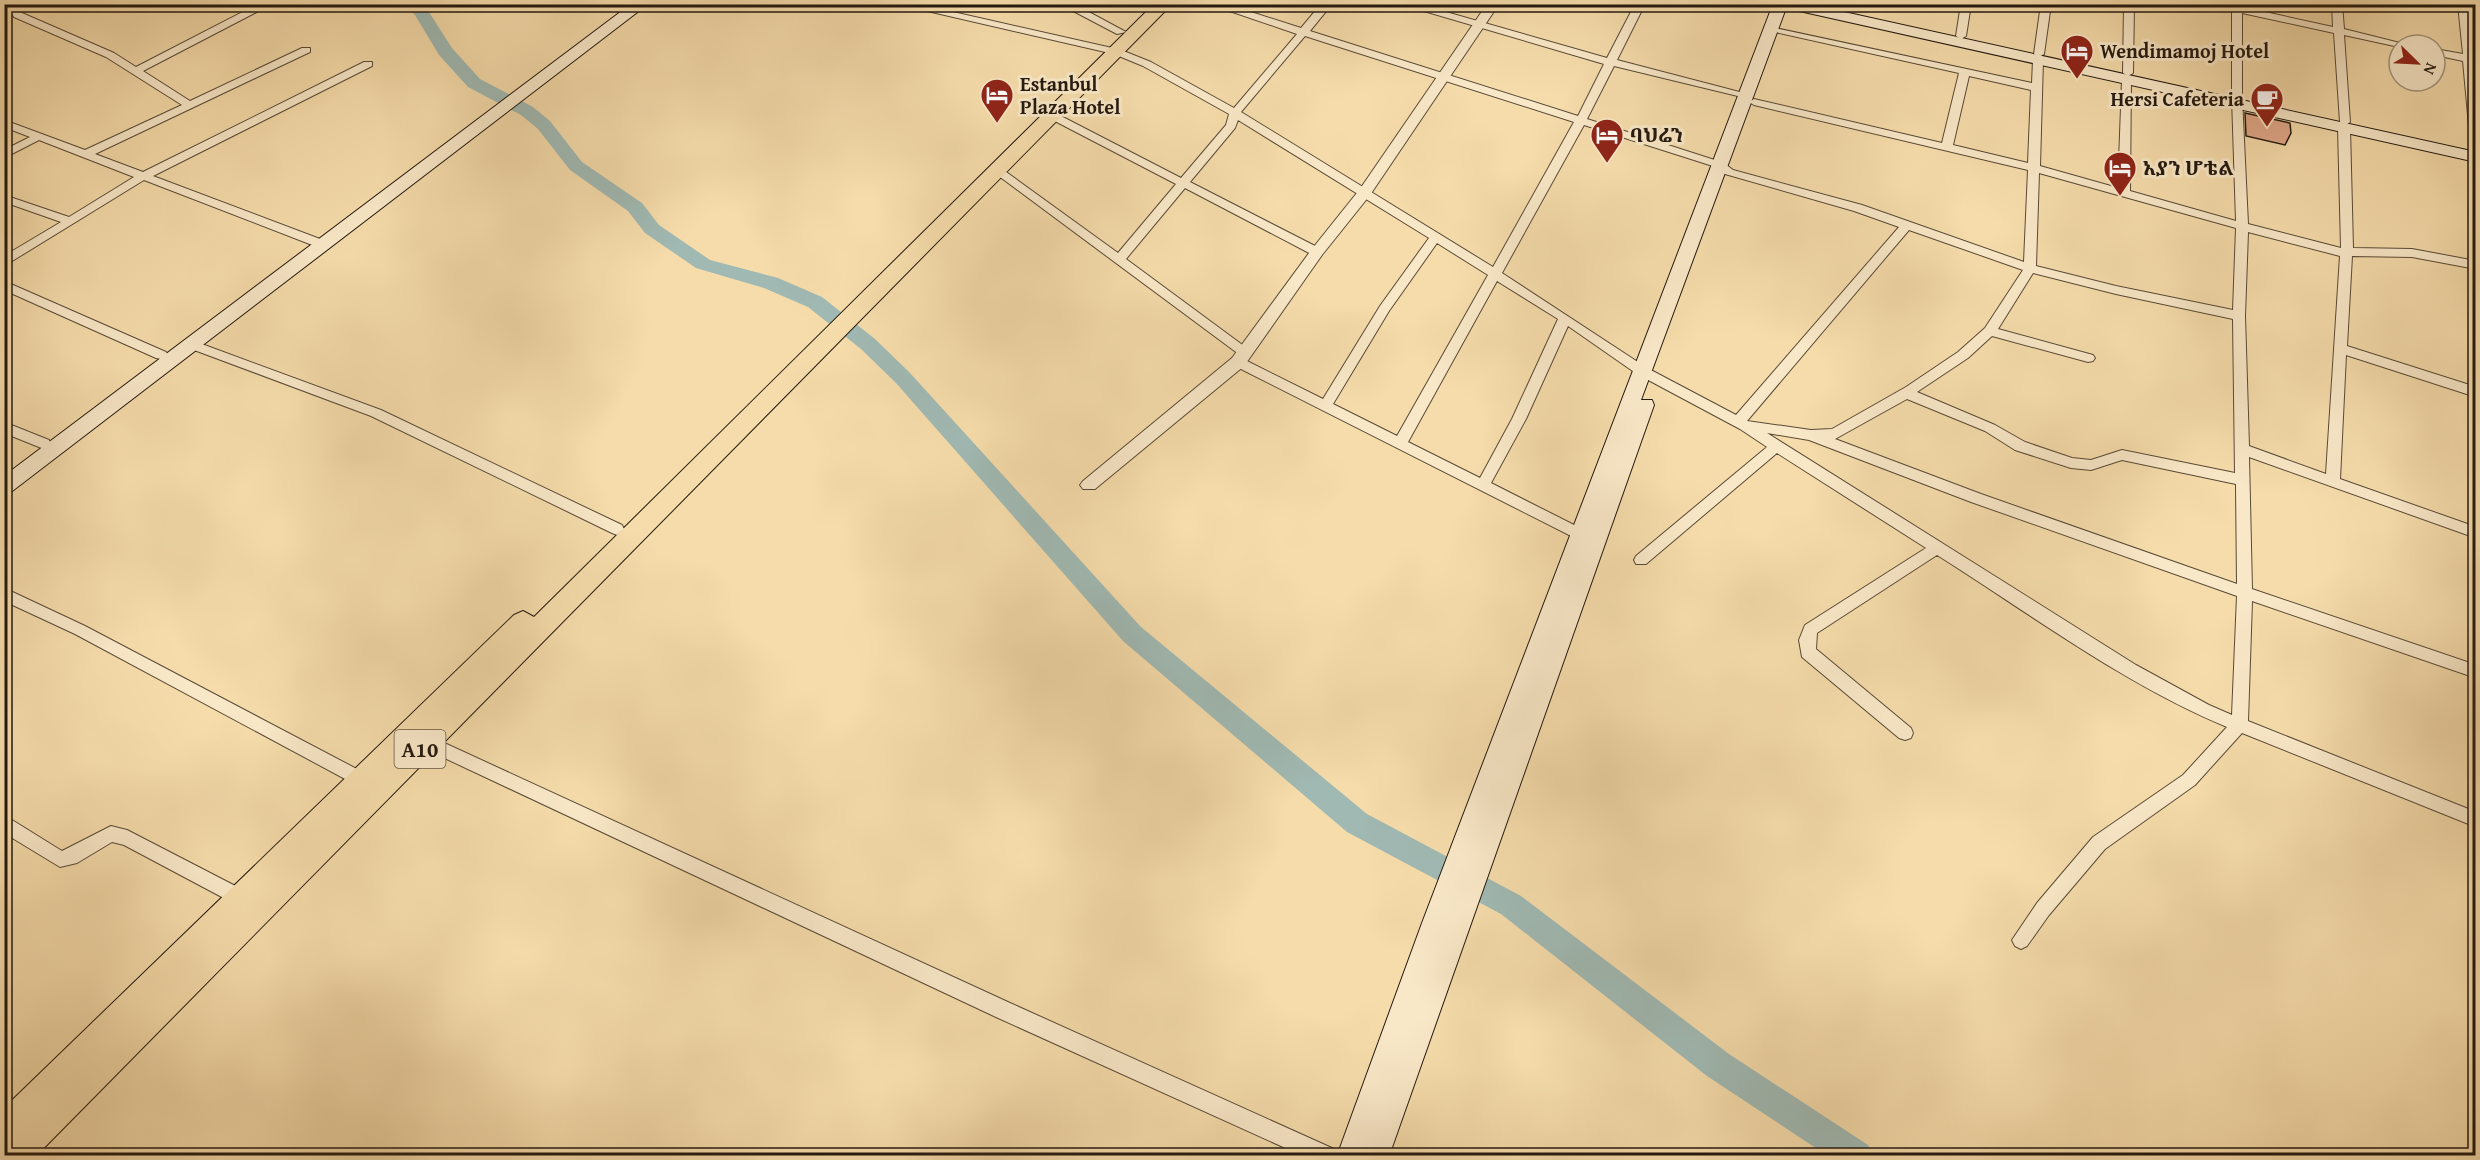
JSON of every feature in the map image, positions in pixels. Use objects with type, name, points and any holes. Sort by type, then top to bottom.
[{"type":"highway","name":"A10","points":[[873,286],[998,171],[1053,116],[1110,50],[1121,32],[1149,4]]},
{"type":"highway","name":"A10","points":[[4,1132],[241,898],[371,784],[427,742],[873,286],[1110,50],[1164,4]]},
{"type":"highway","name":"A10","points":[[12,1155],[617,529],[820,340]]},
{"type":"main road","points":[[543,74],[628,4]]},
{"type":"main road","points":[[4,474],[160,355],[318,243],[543,74],[641,4]]},
{"type":"main road","points":[[1351,1155],[1446,927],[1750,98],[1780,4]]},
{"type":"main road","points":[[1815,4],[1961,36],[2038,57]]},
{"type":"main road","points":[[1750,98],[1789,5],[2344,125],[2475,151]]},
{"type":"main road","points":[[2344,125],[2475,158]]},
{"type":"main road","points":[[4,487],[191,344],[318,243]]},
{"type":"main road","points":[[1496,790],[1581,536],[1649,374]]},
{"type":"main road","points":[[1375,1155],[1446,927]]},
{"type":"street","points":[[21,4],[15,11],[18,15],[110,55],[190,105]]},
{"type":"street","points":[[136,71],[267,4]]},
{"type":"street","points":[[902,4],[1110,50],[1147,64],[1235,113],[1365,192],[1495,273],[1649,374],[1777,446],[2130,670],[2203,710],[2475,820]]},
{"type":"street","points":[[1065,4],[1121,32]]},
{"type":"street","points":[[1214,4],[1581,120],[1724,168],[1908,224],[2030,267],[2116,290],[2240,316]]},
{"type":"street","points":[[1119,259],[1184,185],[1231,126],[1235,113],[1305,33],[1327,4]]},
{"type":"street","points":[[1406,4],[1610,62],[2036,168],[2242,227],[2346,253],[2365,251],[2412,253],[2475,265]]},
{"type":"street","points":[[1089,485],[1241,357],[1317,252],[1365,192],[1493,4]]},
{"type":"street","points":[[1400,444],[1581,120],[1640,4]]},
{"type":"street","points":[[1961,36],[1966,4]]},
{"type":"street","points":[[1741,424],[1812,435],[1834,434],[1905,393],[1963,355],[1990,331],[2030,267],[2036,168],[2038,57],[2046,4]]},
{"type":"street","points":[[2124,193],[2129,4]]},
{"type":"street","points":[[2212,4],[2237,7],[2387,42]]},
{"type":"street","points":[[2333,483],[2332,442],[2346,253],[2347,171],[2337,4]]},
{"type":"street","points":[[2463,4],[2471,59],[2475,137]]},
{"type":"street","points":[[2021,940],[2043,909],[2099,843],[2189,780],[2240,724],[2246,593],[2241,449],[2242,227],[2237,101],[2237,7]]},
{"type":"street","points":[[1779,30],[2038,88]]},
{"type":"street","points":[[86,154],[306,50]]},
{"type":"street","points":[[2447,54],[2471,59]]},
{"type":"street","points":[[4,262],[145,175],[368,64]]},
{"type":"street","points":[[1947,147],[1965,71]]},
{"type":"street","points":[[1053,116],[1317,252]]},
{"type":"street","points":[[4,123],[318,243]]},
{"type":"street","points":[[4,155],[39,136]]},
{"type":"street","points":[[998,171],[1119,259],[1241,357],[1325,406],[1581,536]]},
{"type":"street","points":[[8,203],[70,221]]},
{"type":"street","points":[[1741,424],[1908,224]]},
{"type":"street","points":[[1325,406],[1384,309],[1436,236]]},
{"type":"street","points":[[4,285],[160,355]]},
{"type":"street","points":[[1482,486],[1520,420],[1565,318]]},
{"type":"street","points":[[1990,331],[2088,358]]},
{"type":"street","points":[[191,344],[376,413],[617,529]]},
{"type":"street","points":[[2340,348],[2475,392]]},
{"type":"street","points":[[1905,393],[1944,407],[1990,428],[2020,446],[2071,463],[2091,465],[2122,455],[2242,480]]},
{"type":"street","points":[[4,427],[44,444]]},
{"type":"street","points":[[1812,435],[1922,479],[2475,672]]},
{"type":"street","points":[[1641,560],[1777,446]]},
{"type":"street","points":[[2241,449],[2475,533]]},
{"type":"street","points":[[1905,732],[1808,652],[1807,640],[1810,629],[1937,548]]},
{"type":"street","points":[[4,594],[81,630],[371,784]]},
{"type":"street","points":[[427,742],[1003,1010],[1327,1155]]},
{"type":"street","points":[[4,823],[60,859],[71,857],[111,834],[127,838],[241,898]]},
{"type":"building","name":"Hersi Cafeteria","points":[[2245,113],[2290,123],[2291,133],[2285,145],[2246,136]]},
{"type":"waterway","points":[[410,4],[421,12],[445,51],[474,83],[527,111],[544,125],[576,166],[635,207],[652,229],[703,264],[771,283],[815,302],[868,344],[903,378],[1132,634],[1357,823],[1511,905],[1718,1065],[1857,1156]]},
{"type":"place","name":"Wendimamoj Hotel","points":[[2077,80]]},
{"type":"place","name":"Estanbul Plaza Hotel","points":[[997,124]]},
{"type":"place","name":"Hersi Cafeteria","points":[[2267,128]]},
{"type":"place","name":"ባህሬን","points":[[1607,164]]},
{"type":"place","name":"አያን ሆቴል","points":[[2120,197]]}]
